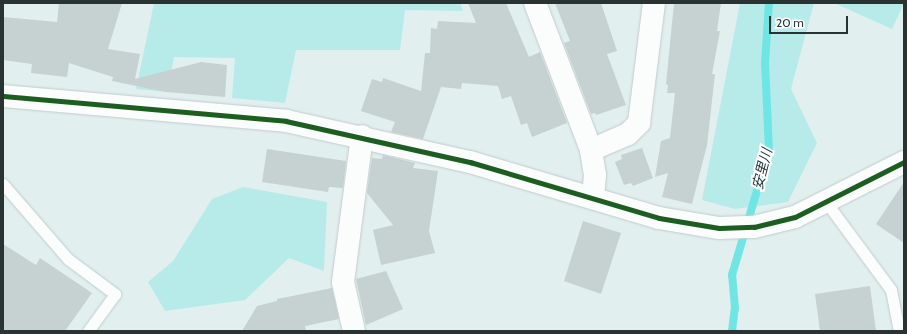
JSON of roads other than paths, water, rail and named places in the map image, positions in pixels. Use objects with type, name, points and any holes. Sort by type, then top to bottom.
[{"type":"street","points":[[535,3],[591,150],[595,175],[593,198]]},
{"type":"street","points":[[591,150],[628,134],[639,123],[654,3]]},
{"type":"street","points":[[3,96],[286,121],[362,136],[470,162],[658,218],[719,228],[754,227],[795,216],[826,202],[904,162]]},
{"type":"street","points":[[354,331],[343,282],[362,136]]},
{"type":"lane","points":[[3,184],[68,259],[115,294],[88,331]]},
{"type":"lane","points":[[826,202],[891,290],[899,331]]},
{"type":"waterway","name":"安里川","points":[[732,331],[735,308],[732,275],[769,150],[765,63],[769,3]]}]
